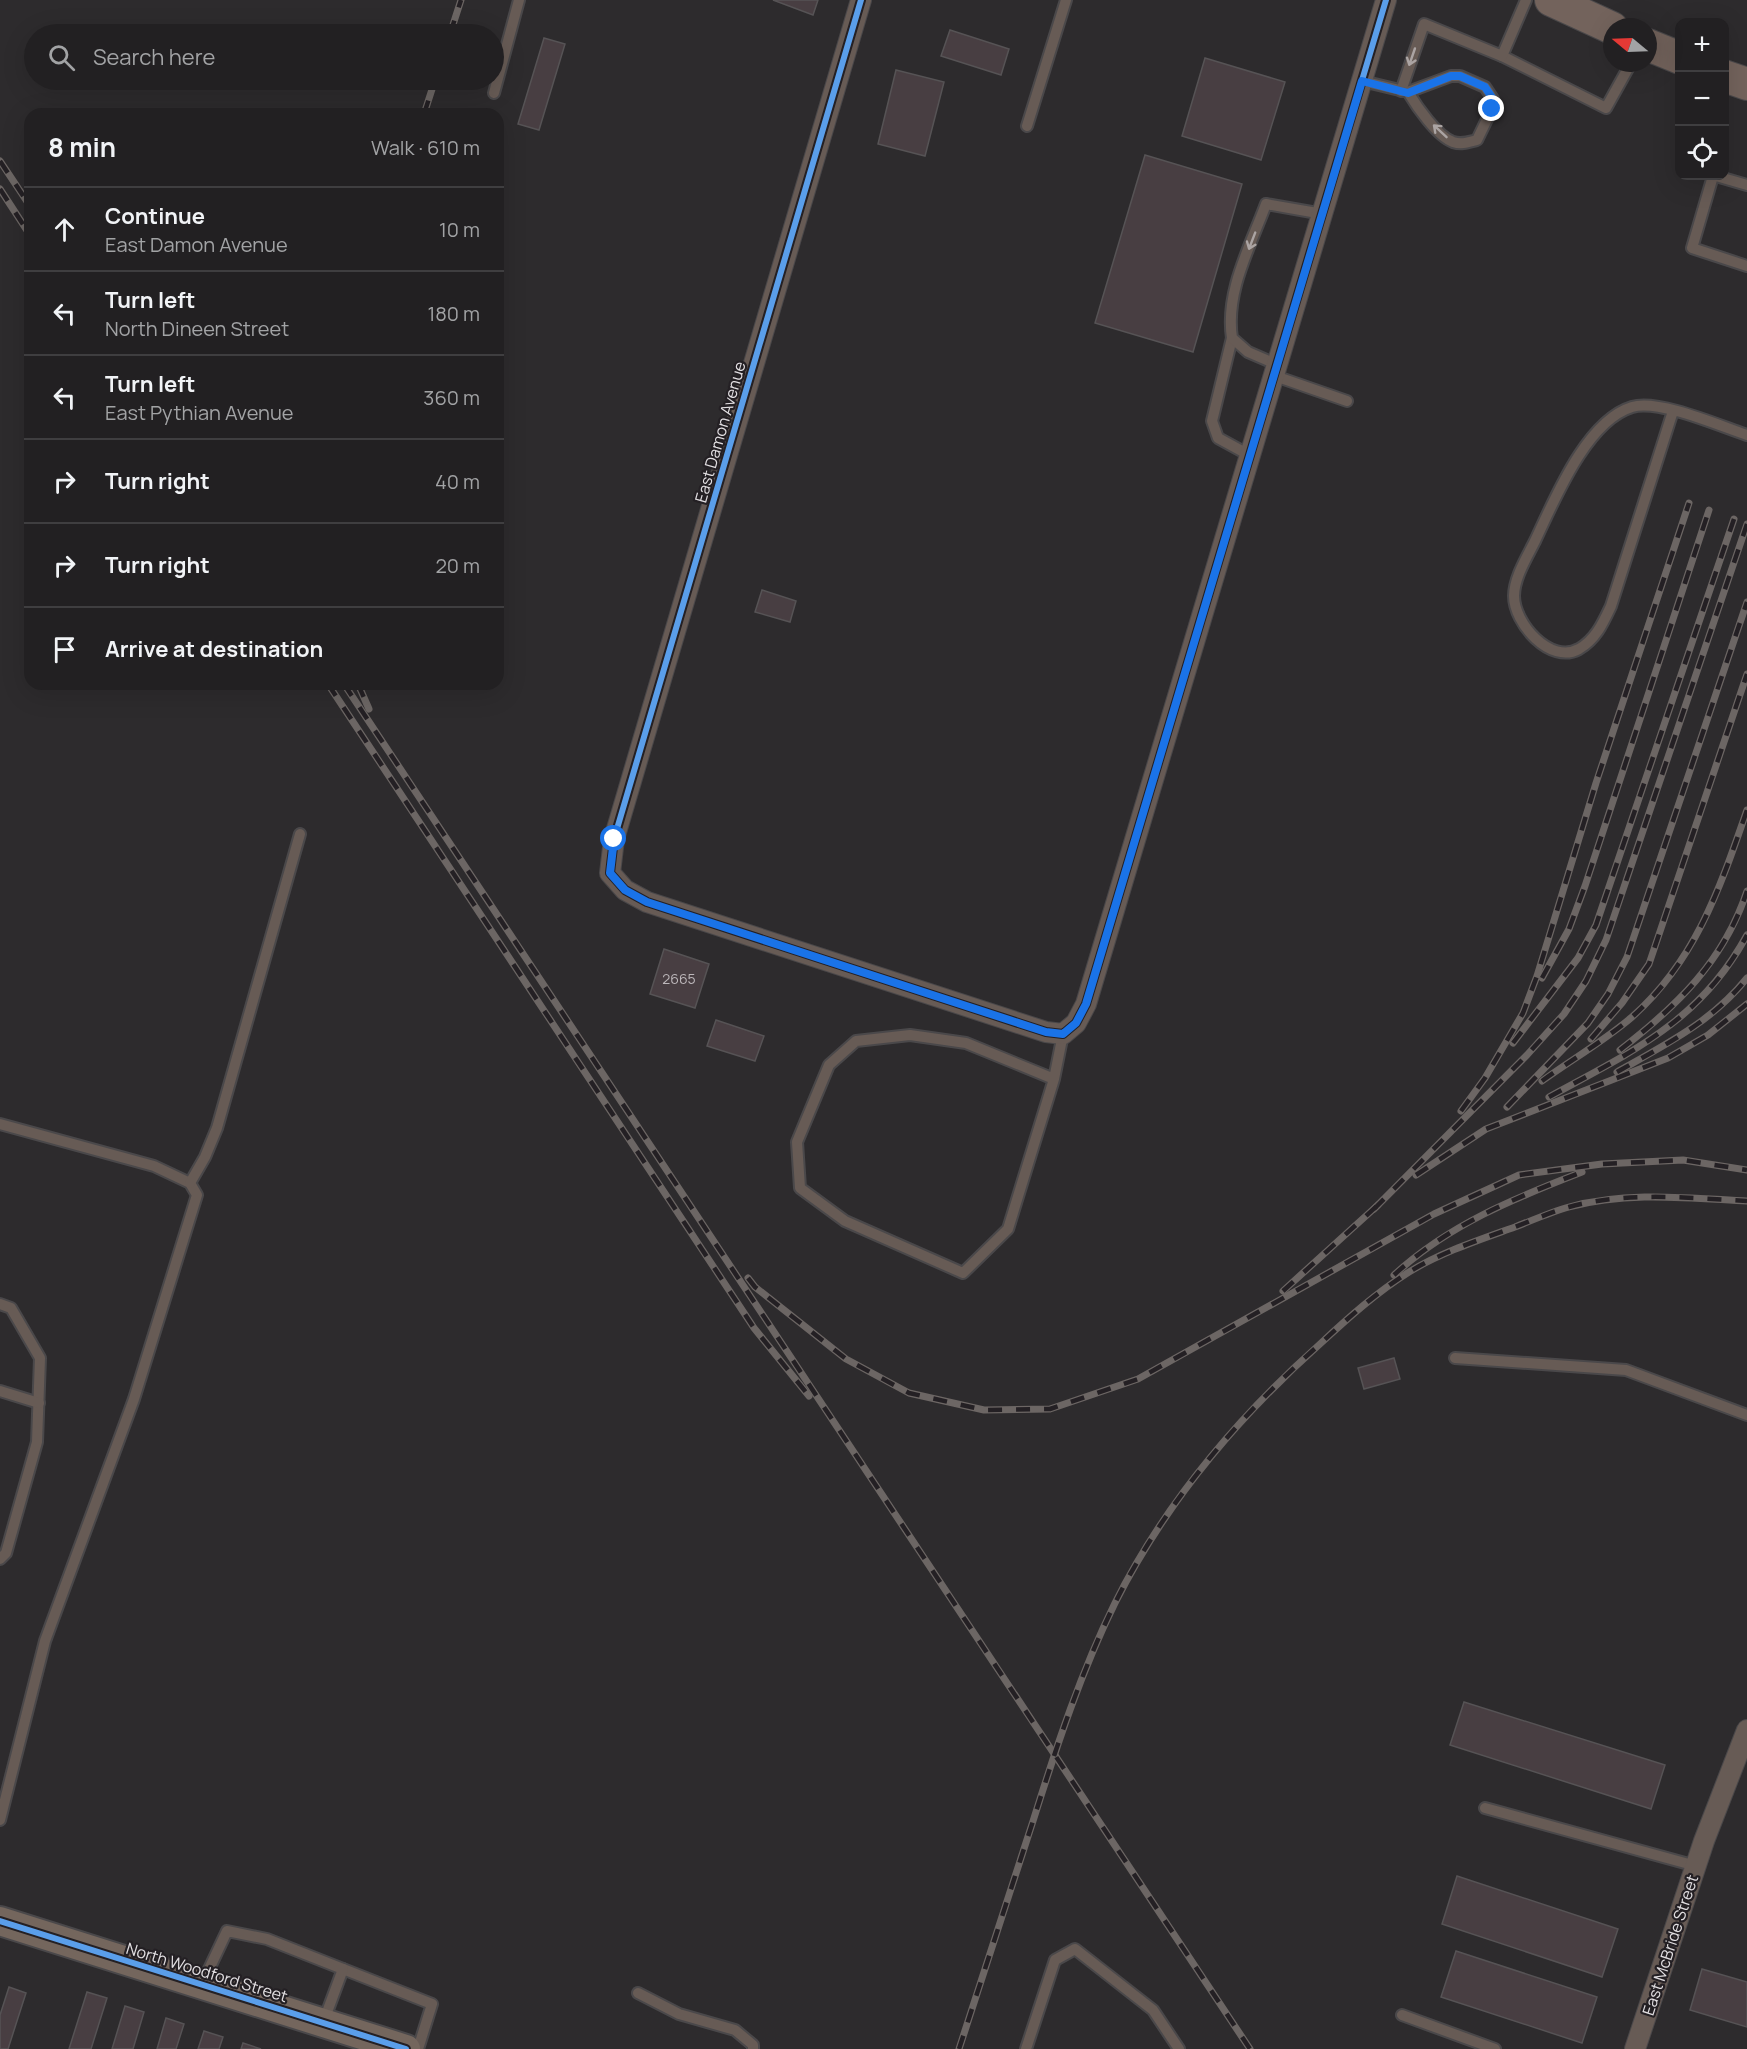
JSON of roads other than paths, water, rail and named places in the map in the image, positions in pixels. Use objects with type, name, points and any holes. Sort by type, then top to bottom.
[{"type":"main road","points":[[1551,0],[1603,24]]},
{"type":"main road","points":[[1657,49],[1675,56]]},
{"type":"main road","points":[[1729,77],[1747,84]]},
{"type":"street","name":"East Damon Avenue","points":[[861,0],[614,839],[610,873],[625,890],[647,902],[1035,1028],[1063,1034]]},
{"type":"street","points":[[1063,1034],[1076,1023],[1086,1004],[1386,0]]},
{"type":"street","name":"East McBride Street","points":[[1635,2049],[1704,1841],[1747,1730]]},
{"type":"street","name":"North Woodford Street","points":[[0,1922],[406,2049]]},
{"type":"lane","points":[[504,56],[519,0]]},
{"type":"lane","points":[[1027,126],[1066,0]]},
{"type":"lane","points":[[1502,56],[1526,0]]},
{"type":"lane","points":[[1404,92],[1424,24],[1502,56],[1606,108],[1625,72]]},
{"type":"lane","points":[[1362,81],[1404,92],[1451,76],[1460,76],[1485,87],[1493,99],[1492,109],[1477,140],[1462,143],[1451,141],[1420,112],[1404,92]]},
{"type":"lane","points":[[1713,180],[1692,248],[1747,266]]},
{"type":"lane","points":[[1729,180],[1747,185]]},
{"type":"lane","points":[[1251,456],[1218,438],[1212,421],[1232,338],[1229,320],[1237,278],[1266,204],[1323,214]]},
{"type":"lane","points":[[1232,338],[1248,352],[1277,370],[1347,401]]},
{"type":"lane","points":[[1673,411],[1611,606],[1598,634],[1577,650],[1563,651],[1544,645],[1532,636],[1518,618],[1514,596],[1520,572],[1558,490],[1586,447],[1608,421],[1633,407],[1653,407],[1673,411],[1747,435]]},
{"type":"lane","points":[[190,1183],[206,1157],[217,1128],[300,834]]},
{"type":"lane","points":[[1054,1079],[966,1043],[910,1035],[856,1041],[829,1065],[797,1142],[800,1188],[845,1221],[963,1273],[1008,1229],[1054,1079],[1063,1034]]},
{"type":"lane","points":[[0,1124],[154,1166],[190,1183],[196,1195],[134,1399],[45,1641],[0,1820]]},
{"type":"lane","points":[[0,1304],[11,1308],[40,1358],[38,1442],[6,1553],[0,1559]]},
{"type":"lane","points":[[1455,1358],[1626,1370],[1747,1415]]},
{"type":"lane","points":[[0,1391],[39,1403]]},
{"type":"lane","points":[[1485,1808],[1696,1866]]},
{"type":"lane","points":[[202,1985],[227,1931],[267,1939],[432,2004],[418,2049]]},
{"type":"lane","points":[[1026,2049],[1055,1960],[1075,1949],[1153,2010],[1179,2049]]},
{"type":"lane","points":[[323,2023],[344,1969]]},
{"type":"lane","points":[[638,1993],[679,2014],[735,2030],[753,2045],[753,2049]]},
{"type":"lane","points":[[1402,2015],[1495,2049]]},
{"type":"railway","points":[[453,24],[461,0]]},
{"type":"railway","points":[[426,108],[432,90]]},
{"type":"railway","points":[[0,161],[24,197]]},
{"type":"railway","points":[[0,189],[24,226]]},
{"type":"railway","points":[[1461,1111],[1485,1078],[1523,1013],[1537,976],[1596,783],[1689,503]]},
{"type":"railway","points":[[1542,978],[1569,929],[1585,886],[1709,510]]},
{"type":"railway","points":[[1513,1043],[1578,958],[1596,925],[1734,519]]},
{"type":"railway","points":[[1374,1209],[1527,1055],[1564,1014],[1586,981],[1606,940],[1747,524]]},
{"type":"railway","points":[[1507,1107],[1588,1023],[1608,994],[1627,957],[1747,602]]},
{"type":"railway","points":[[1591,1039],[1622,1003],[1649,964],[1747,674]]},
{"type":"railway","points":[[332,690],[754,1328],[809,1396]]},
{"type":"railway","points":[[348,690],[1250,2049]]},
{"type":"railway","points":[[361,690],[369,709]]},
{"type":"railway","points":[[1542,1081],[1632,1017],[1673,972],[1716,895],[1747,810]]},
{"type":"railway","points":[[1620,1050],[1679,999],[1712,960],[1737,916],[1747,891]]},
{"type":"railway","points":[[1549,1097],[1635,1049],[1685,1013],[1708,991],[1747,935]]},
{"type":"railway","points":[[1617,1072],[1704,1020],[1747,978]]},
{"type":"railway","points":[[1416,1175],[1486,1129],[1668,1058],[1708,1035],[1747,1004]]},
{"type":"railway","points":[[748,1278],[755,1287],[846,1359],[909,1393],[984,1410],[1050,1409],[1138,1379],[1434,1214],[1519,1175],[1602,1164],[1683,1160],[1747,1170]]},
{"type":"railway","points":[[1394,1275],[1437,1241],[1483,1214],[1582,1172]]},
{"type":"railway","points":[[959,2049],[1061,1736],[1080,1682],[1103,1629],[1135,1566],[1156,1531],[1205,1464],[1232,1432],[1289,1372],[1352,1315],[1397,1280],[1434,1258],[1556,1211],[1591,1202],[1635,1197],[1747,1201]]},
{"type":"railway","points":[[1283,1291],[1378,1205]]}]
